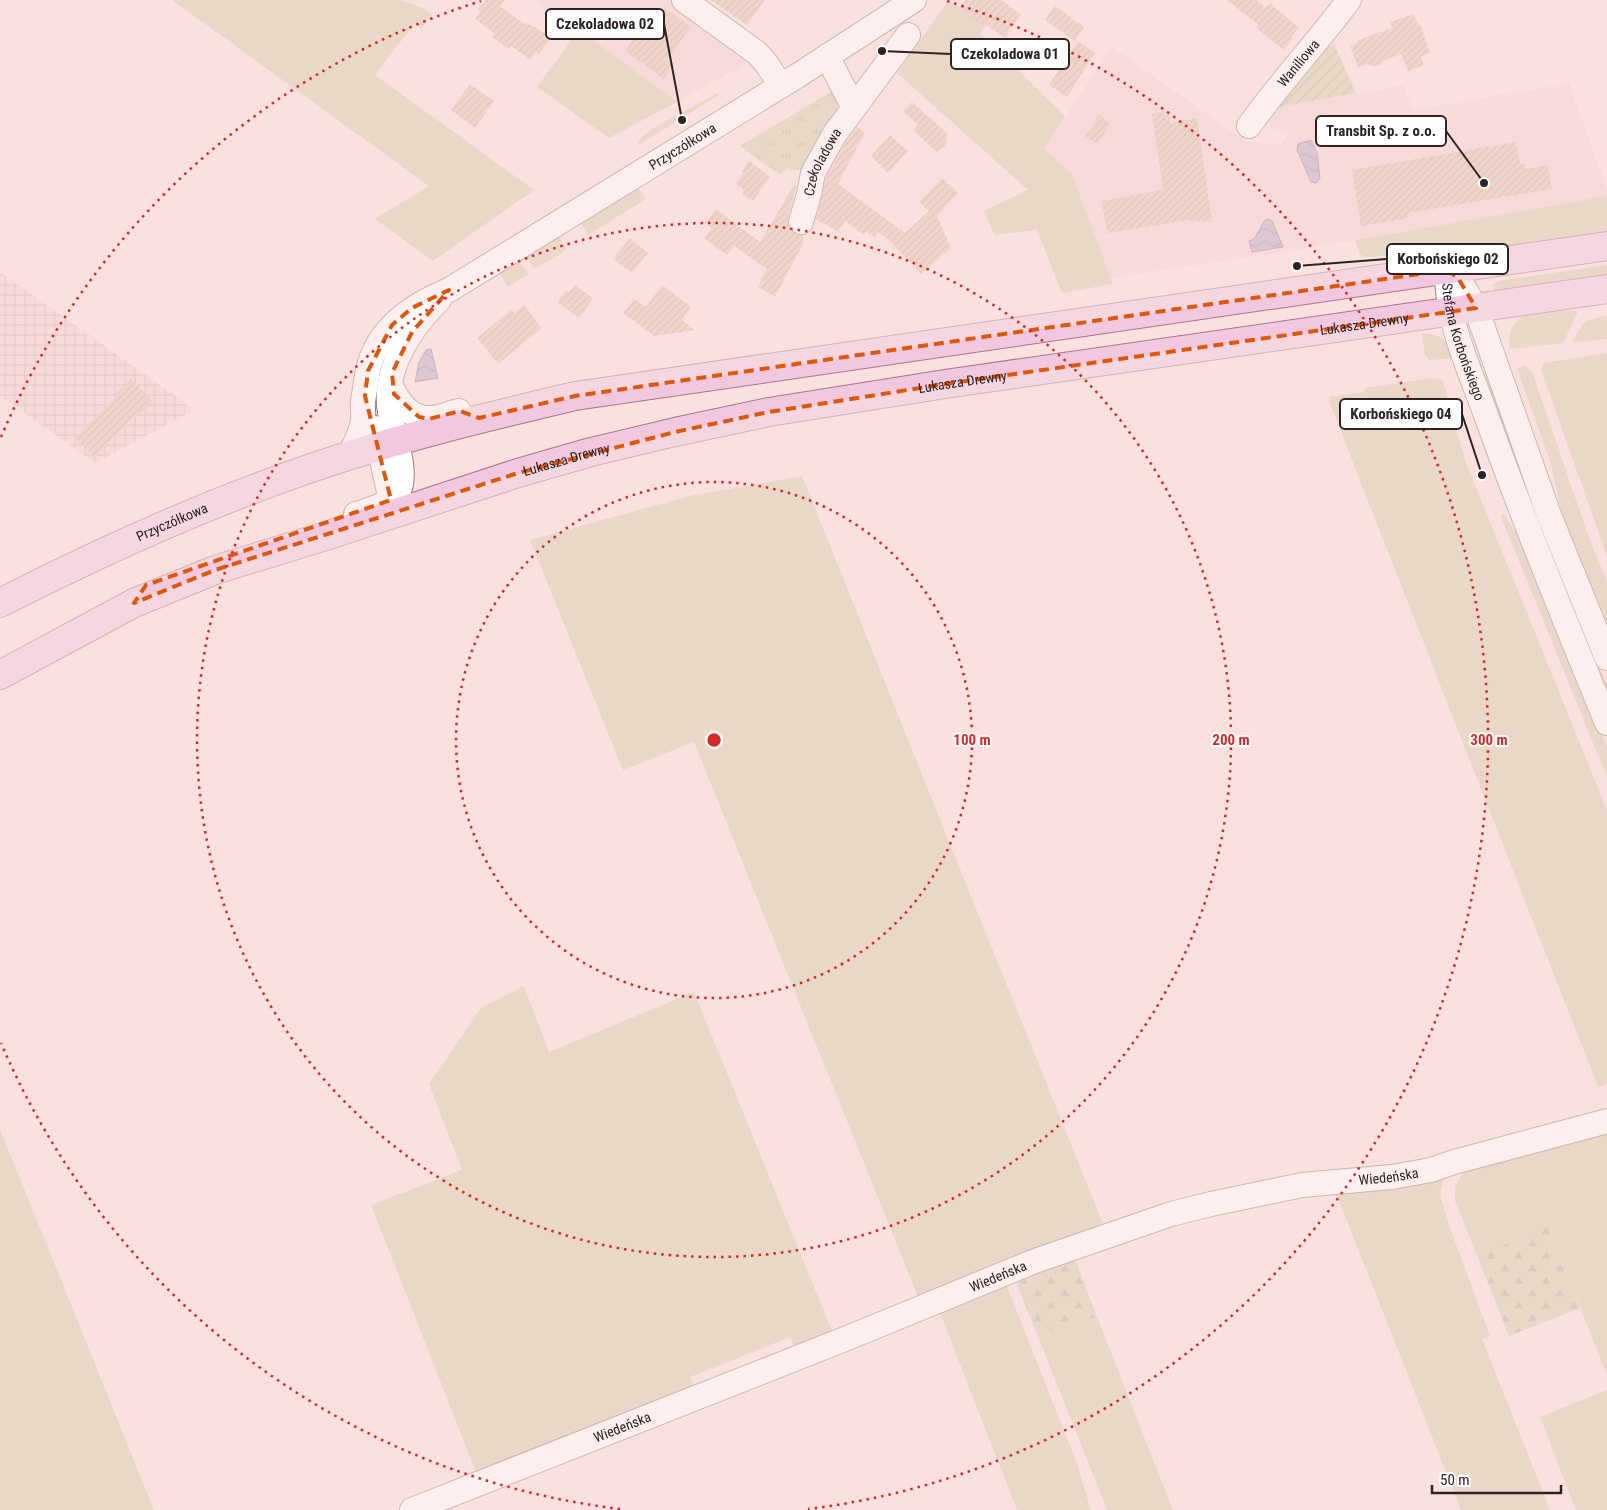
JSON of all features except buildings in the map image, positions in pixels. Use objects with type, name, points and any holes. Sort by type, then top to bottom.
[{"type":"main road","points":[[350,456],[479,418],[585,394],[1607,246]]},
{"type":"main road","name":"Łukasza Drewny","points":[[134,603],[215,570],[332,534],[397,504],[591,452],[768,412],[945,384],[1607,289]]},
{"type":"main road","name":"Przyczółkowa","points":[[0,603],[106,551],[173,522],[258,488],[350,456]]},
{"type":"main road","points":[[0,675],[134,603]]},
{"type":"street","points":[[684,0],[757,53],[781,86]]},
{"type":"street","name":"Przyczółkowa","points":[[350,456],[363,420],[368,371],[371,360],[388,329],[412,308],[429,298],[449,290],[781,86],[914,0]]},
{"type":"street","name":"Waniliowa","points":[[1249,126],[1285,74],[1324,34],[1349,0]]},
{"type":"street","name":"Czekoladowa","points":[[801,222],[813,173],[834,135],[908,35]]},
{"type":"street","points":[[827,56],[854,108]]},
{"type":"street","name":"Stefana Korbońskiego","points":[[1447,270],[1458,278],[1476,308],[1549,515],[1607,658]]},
{"type":"street","name":"Stefana Korbońskiego","points":[[1447,270],[1450,312],[1518,505],[1607,723]]},
{"type":"street","name":"Przyczółkowa","points":[[388,445],[390,386],[396,361],[412,332],[427,311],[449,290]]},
{"type":"street","points":[[390,386],[401,402],[414,415],[419,417],[429,419],[460,411],[479,418]]},
{"type":"street","points":[[134,603],[146,586],[199,564],[366,510],[397,504],[397,494],[401,484],[402,472],[365,396]]},
{"type":"street","name":"Wiedeńska","points":[[412,1510],[1035,1261],[1171,1214],[1302,1185],[1392,1178],[1431,1170],[1454,1162],[1607,1121]]},
{"type":"highlighted area","points":[[1447,270],[1458,278],[1476,308],[945,384],[769,412],[675,432],[518,473],[215,570],[134,603],[146,585],[391,500],[365,396],[368,371],[392,325],[412,308],[449,290],[412,332],[392,373],[394,394],[419,417],[429,419],[460,411],[479,418],[575,396]]},
{"type":"shaded area","points":[[536,0],[675,0],[756,58],[677,102]]},
{"type":"shaded area","points":[[1112,47],[1247,142],[1282,144],[1289,133],[1271,128],[1267,117],[1274,108],[1404,85],[1413,110],[1569,83],[1607,189],[1607,196],[1320,246],[1111,278],[1071,172],[1069,173],[1044,149]]},
{"type":"shaded area","points":[[0,272],[195,410],[95,463],[0,396]]},
{"type":"green space","points":[[172,0],[400,0],[420,7],[432,14],[422,29],[414,24],[375,75],[534,190],[433,261],[375,219],[429,186]]},
{"type":"green space","points":[[949,0],[984,28],[980,33],[1065,116],[1044,149],[1071,172],[1113,284],[1062,293],[1037,230],[994,235],[984,211],[1028,190],[897,73]]},
{"type":"green space","points":[[579,30],[677,102],[609,138],[537,87]]},
{"type":"green space","points":[[1325,43],[1329,47],[1334,44],[1356,93],[1274,108]]},
{"type":"green space","points":[[834,90],[838,109],[835,121],[808,167],[794,171],[787,168],[780,175],[740,146]]},
{"type":"green space","points":[[718,93],[719,95],[637,146],[641,138],[650,130]]},
{"type":"green space","points":[[637,186],[646,199],[588,235],[581,223],[581,219]]},
{"type":"green space","points":[[1607,196],[1607,233],[1412,261],[1411,255],[1364,257],[1360,254],[1355,240]]},
{"type":"green space","points":[[558,236],[566,248],[565,251],[534,269],[526,255]]},
{"type":"green space","points":[[519,261],[528,274],[508,287],[499,272]]},
{"type":"green space","points":[[1607,265],[1607,278],[1496,292],[1492,285],[1498,281]]},
{"type":"green space","points":[[1531,311],[1578,311],[1563,343],[1510,349],[1509,336],[1513,326],[1520,318]]},
{"type":"green space","points":[[1607,316],[1607,339],[1573,342],[1585,322],[1593,318]]},
{"type":"green space","points":[[1422,334],[1439,337],[1450,347],[1456,358],[1429,360],[1425,355]]},
{"type":"green space","points":[[1607,353],[1607,556],[1541,370],[1543,363]]},
{"type":"green space","points":[[1525,366],[1532,371],[1587,532],[1607,582],[1607,631],[1562,514],[1551,464],[1517,368]]},
{"type":"green space","points":[[1488,372],[1545,532],[1607,685],[1607,698],[1529,505],[1481,373]]},
{"type":"green space","points":[[1431,378],[1443,380],[1465,460],[1607,810],[1607,1084],[1598,1087],[1330,404],[1329,397],[1364,392],[1365,388]]},
{"type":"green space","points":[[802,476],[1105,1229],[920,1302],[694,742],[623,770],[530,540],[690,496]]},
{"type":"green space","points":[[1503,513],[1525,546],[1607,747],[1607,777],[1501,517]]},
{"type":"green space","points":[[524,986],[549,1052],[694,992],[834,1336],[796,1351],[790,1337],[690,1377],[696,1391],[478,1477],[371,1205],[462,1170],[429,1084],[481,1008]]},
{"type":"green space","points":[[0,1129],[154,1510],[0,1510]]},
{"type":"green space","points":[[1607,1132],[1607,1375],[1549,1228],[1477,1256],[1455,1201],[1455,1187],[1465,1168]]},
{"type":"green space","points":[[1445,1173],[1440,1195],[1450,1228],[1490,1336],[1482,1339],[1550,1510],[1461,1510],[1334,1188]]},
{"type":"green space","points":[[1549,1227],[1580,1308],[1509,1336],[1477,1256]]},
{"type":"green space","points":[[1075,1259],[1097,1317],[1037,1334],[1016,1283]]},
{"type":"green space","points":[[1007,1286],[1077,1464],[1091,1510],[1017,1510],[940,1313]]},
{"type":"green space","points":[[1097,1317],[1173,1510],[1107,1510],[1037,1334]]},
{"type":"green space","points":[[1607,1390],[1607,1510],[1576,1510],[1540,1417]]},
{"type":"water","points":[[1311,140],[1317,153],[1320,178],[1316,183],[1311,182],[1297,150],[1298,144]]},
{"type":"water","points":[[1269,219],[1272,221],[1283,247],[1252,252],[1249,241],[1254,239],[1265,220]]},
{"type":"water","points":[[431,349],[438,378],[415,382],[419,362],[426,350]]},
{"type":"place","name":"Czekoladowa 01","points":[[882,51]]},
{"type":"place","name":"Czekoladowa 02","points":[[682,120]]},
{"type":"place","name":"Transbit Sp. z o.o.","points":[[1484,183]]},
{"type":"place","name":"Korbońskiego 02","points":[[1297,266]]},
{"type":"place","name":"Korbońskiego 04","points":[[1482,475]]}]
